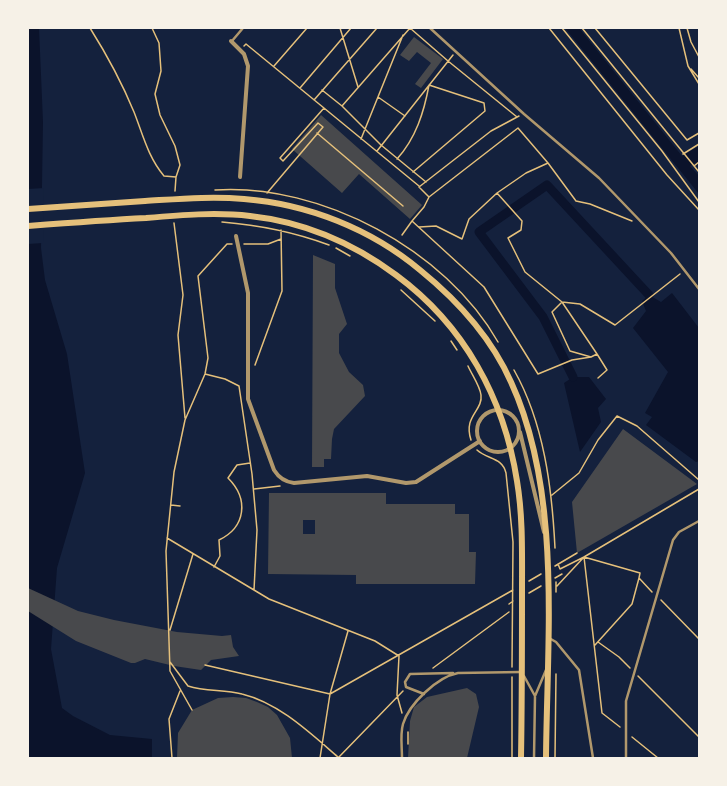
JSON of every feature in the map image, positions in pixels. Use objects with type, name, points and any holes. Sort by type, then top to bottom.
[{"type":"main road","points":[[28,209],[188,198],[244,199],[300,208],[345,224],[368,235],[394,250],[436,282],[479,329],[511,381],[525,419],[540,480],[548,582],[546,758]]},
{"type":"main road","points":[[28,226],[188,215],[233,215],[283,222],[333,237],[367,254],[419,293],[449,323],[474,357],[488,383],[499,410],[511,447],[520,512],[522,596],[522,758]]},
{"type":"street","points":[[231,41],[248,62],[240,177]]},
{"type":"street","points":[[236,236],[236,244],[248,293],[248,399],[274,470],[279,477],[294,483],[367,476],[406,483],[416,482],[480,441]]},
{"type":"street","points":[[525,419],[521,435],[511,447],[502,451],[488,449],[480,441],[477,432],[479,422],[486,414],[499,410],[511,414],[519,428],[521,435],[545,536]]},
{"type":"street","points":[[516,441],[519,428]]},
{"type":"lane","points":[[231,41],[243,28]]},
{"type":"lane","points":[[430,28],[524,114],[599,178],[685,270],[699,289]]},
{"type":"lane","points":[[626,758],[626,701],[673,540],[679,532],[699,521]]},
{"type":"lane","points":[[547,637],[556,642],[579,670],[593,758]]},
{"type":"lane","points":[[534,758],[534,696],[547,668]]},
{"type":"lane","points":[[424,694],[407,688],[405,684],[410,674],[522,672],[534,696]]},
{"type":"lane","points":[[402,758],[402,729],[410,711],[424,694],[448,675],[458,673]]},
{"type":"path","points":[[90,28],[108,57],[134,112],[145,145],[155,164],[164,176],[176,177]]},
{"type":"path","points":[[152,28],[159,43],[161,71],[155,94],[160,115],[175,146],[180,165],[176,177],[175,198]]},
{"type":"path","points":[[274,67],[307,28]]},
{"type":"path","points":[[340,28],[358,88]]},
{"type":"path","points":[[300,88],[351,28]]},
{"type":"path","points":[[314,100],[377,28]]},
{"type":"path","points":[[342,106],[410,28],[448,62],[517,117]]},
{"type":"path","points":[[549,28],[667,175],[699,210]]},
{"type":"path","points":[[562,28],[662,151],[699,202]]},
{"type":"path","points":[[582,28],[699,172]]},
{"type":"path","points":[[594,28],[687,140],[699,133]]},
{"type":"path","points":[[679,28],[688,66],[699,84]]},
{"type":"path","points":[[688,28],[691,42],[699,57]]},
{"type":"path","points":[[361,139],[404,35]]},
{"type":"path","points":[[240,51],[246,44],[419,187],[429,197]]},
{"type":"path","points":[[376,152],[455,52]]},
{"type":"path","points":[[688,66],[699,78]]},
{"type":"path","points":[[397,158],[409,146],[425,108],[429,85]]},
{"type":"path","points":[[413,172],[485,111],[484,102],[429,85]]},
{"type":"path","points":[[322,90],[342,106],[381,145],[426,182]]},
{"type":"path","points":[[378,97],[405,116]]},
{"type":"path","points":[[267,193],[322,126],[318,123],[283,161],[280,158],[324,108]]},
{"type":"path","points":[[419,187],[491,131],[524,114]]},
{"type":"path","points":[[402,235],[424,207],[429,197],[518,128],[548,163],[576,201],[590,204],[645,226]]},
{"type":"path","points":[[317,133],[403,206]]},
{"type":"path","points":[[684,154],[699,144]]},
{"type":"path","points":[[694,166],[699,162]]},
{"type":"path","points":[[418,227],[436,226],[462,239],[469,219],[497,193],[526,173],[548,163]]},
{"type":"path","points":[[497,193],[522,221],[521,230],[508,238],[525,272],[562,302],[607,370],[598,378]]},
{"type":"path","points":[[174,219],[183,295],[178,335],[185,420]]},
{"type":"path","points":[[412,221],[484,287],[538,374],[572,360],[591,357],[597,354]]},
{"type":"path","points":[[220,222],[248,224],[281,230],[330,246],[352,256]]},
{"type":"path","points":[[255,365],[282,291],[281,230]]},
{"type":"path","points":[[192,710],[170,671],[166,551],[174,472],[185,420],[204,374],[208,358],[198,276],[227,244],[268,244],[281,239]]},
{"type":"path","points":[[562,302],[580,304],[615,325],[685,270]]},
{"type":"path","points":[[401,289],[437,323]]},
{"type":"path","points":[[562,302],[552,312],[570,351],[591,357]]},
{"type":"path","points":[[450,340],[458,351]]},
{"type":"path","points":[[466,363],[481,395],[480,404],[470,421],[470,436],[474,445],[482,454],[500,461],[504,466],[513,542],[512,758]]},
{"type":"path","points":[[204,374],[225,379],[239,386],[254,489],[257,530],[254,590]]},
{"type":"path","points":[[551,495],[579,473],[598,440],[617,416],[637,426],[699,480]]},
{"type":"path","points":[[214,567],[220,556],[219,540],[234,529],[242,512],[242,501],[238,491],[228,478],[237,466],[250,462]]},
{"type":"path","points":[[254,489],[284,485]]},
{"type":"path","points":[[558,564],[560,569],[584,557],[699,489]]},
{"type":"path","points":[[171,505],[180,506]]},
{"type":"path","points":[[167,538],[269,599],[375,641],[399,656]]},
{"type":"path","points":[[551,568],[577,553]]},
{"type":"path","points":[[168,636],[193,554]]},
{"type":"path","points":[[584,557],[640,573],[632,604],[595,645]]},
{"type":"path","points":[[556,586],[584,557]]},
{"type":"path","points":[[584,557],[602,713],[658,758]]},
{"type":"path","points":[[523,584],[544,572]]},
{"type":"path","points":[[509,604],[562,574]]},
{"type":"path","points":[[638,578],[699,639]]},
{"type":"path","points":[[205,665],[330,694],[516,588]]},
{"type":"path","points":[[427,673],[509,612]]},
{"type":"path","points":[[320,758],[330,694],[349,631]]},
{"type":"path","points":[[598,642],[619,657],[699,737]]},
{"type":"path","points":[[397,695],[399,656]]},
{"type":"path","points":[[170,662],[188,686],[211,692],[227,691],[242,694],[267,702],[322,743],[338,758],[397,695],[407,688]]},
{"type":"path","points":[[172,758],[169,720],[180,691]]},
{"type":"water","points":[[28,28],[39,28],[43,122],[41,248],[45,280],[67,354],[85,473],[57,568],[51,649],[62,708],[73,716],[110,735],[152,739],[152,758],[28,758]]},
{"type":"water","points":[[565,28],[579,28],[682,156],[699,146],[699,161],[690,166],[699,176],[699,194]]},
{"type":"water","points":[[672,293],[699,328],[699,461],[696,462],[646,425],[652,417],[645,413],[668,372],[633,328],[646,311],[642,301],[649,295],[661,302]]},
{"type":"water","points":[[573,377],[589,377],[606,399],[598,408],[601,422],[580,452],[564,383]]},
{"type":"pier","points":[[44,188],[43,243],[28,244],[28,189]]},
{"type":"building","points":[[414,37],[443,59],[421,88],[415,84],[431,63],[417,52],[409,61],[400,55]]},
{"type":"building","points":[[321,115],[422,205],[410,219],[359,174],[342,193],[292,149]]},
{"type":"building","points":[[313,255],[335,264],[335,288],[347,324],[339,334],[339,353],[349,372],[363,385],[365,396],[334,429],[331,459],[324,459],[324,467],[312,467]]},
{"type":"building","points":[[623,429],[697,484],[577,553],[572,502]]},
{"type":"building","points":[[269,493],[386,493],[386,504],[455,504],[455,514],[469,514],[469,552],[476,552],[475,584],[356,584],[356,575],[268,574]],"holes":[[[303,520],[315,520],[315,534],[303,534]]]},
{"type":"building","points":[[28,588],[78,611],[114,620],[177,632],[222,636],[231,635],[233,647],[239,656],[211,660],[201,670],[174,666],[145,659],[131,663],[76,641],[28,611]]},
{"type":"building","points":[[467,688],[476,694],[479,707],[467,758],[408,758],[410,721],[414,707],[427,697]]},
{"type":"building","points":[[218,698],[246,698],[257,702],[268,707],[277,715],[290,738],[292,758],[177,758],[178,733],[192,710]]},
{"type":"waterway","points":[[573,377],[543,317],[479,232],[547,185],[649,295]]}]
